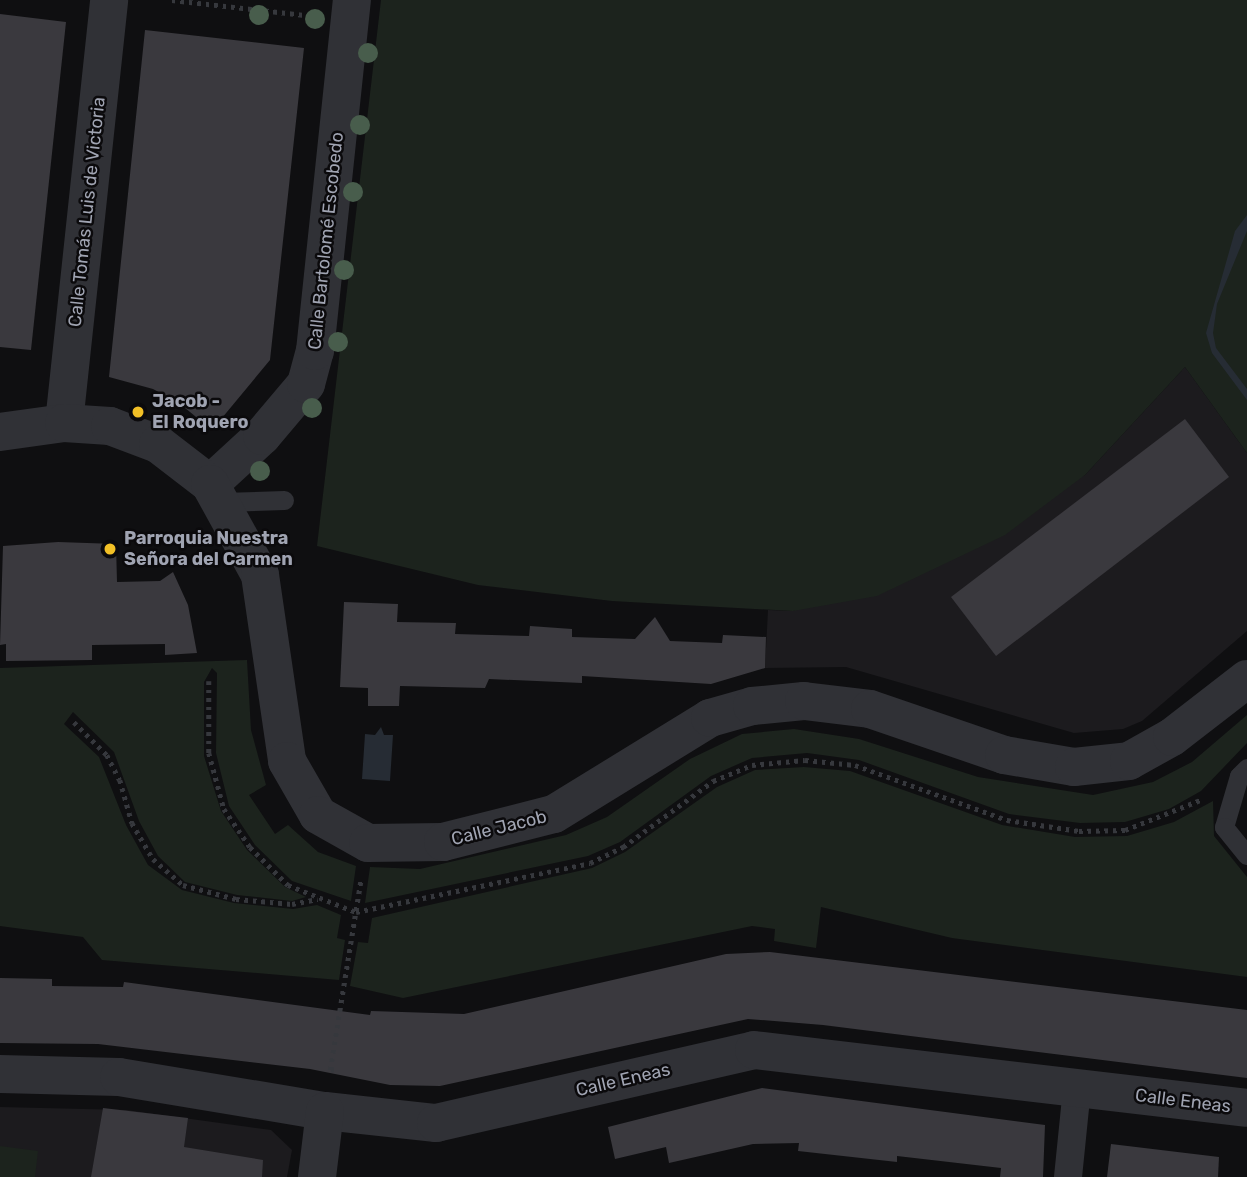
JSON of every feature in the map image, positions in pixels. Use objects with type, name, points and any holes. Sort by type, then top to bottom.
[{"type":"street","name":"Calle Tomás Luis de Victoria","points":[[64,423],[109,0]]},
{"type":"street","name":"Calle Bartolomé Escobedo","points":[[216,493],[306,384],[315,351],[336,8]]},
{"type":"street","name":"Calle Jacob","points":[[0,432],[64,423],[130,432],[158,444],[216,493],[260,575],[287,761],[318,815],[368,843],[443,842],[554,814],[710,718],[752,706],[804,701],[870,709],[1004,755],[1074,767],[1129,761],[1172,737],[1247,679]]},
{"type":"street","name":"Calle Eneas","points":[[0,1074],[119,1077],[326,1111],[436,1124],[754,1050],[1247,1108]]},
{"type":"street","points":[[1069,1177],[1077,1088]]},
{"type":"street","points":[[317,1177],[326,1111]]},
{"type":"lane","points":[[216,493],[284,500]]},
{"type":"lane","points":[[1243,772],[1224,827],[1247,855]]},
{"type":"path","points":[[172,0],[336,8]]},
{"type":"path","points":[[209,681],[209,753],[224,809],[250,847],[278,875],[319,899],[356,912],[590,863],[623,847],[713,781],[752,765],[805,760],[855,765],[1007,820],[1079,831],[1125,830],[1172,815],[1243,772]]},
{"type":"path","points":[[74,722],[107,755],[120,779],[132,823],[153,859],[183,885],[236,899],[292,904],[319,899]]},
{"type":"path","points":[[345,1072],[330,1070],[363,868]]},
{"type":"shaded area","points":[[381,0],[1247,0],[1247,453],[1185,367],[1085,475],[1005,535],[877,596],[793,611],[612,601],[478,585],[317,546]]},
{"type":"shaded area","points":[[1247,215],[1247,231],[1217,304],[1213,333],[1216,348],[1247,389],[1247,400],[1212,353],[1206,333],[1235,231]]},
{"type":"shaded area","points":[[1185,367],[1247,453],[1247,631],[1142,721],[1123,729],[1074,733],[846,667],[765,668],[768,610],[793,611],[1085,475]]},
{"type":"shaded area","points":[[247,660],[251,730],[266,785],[249,795],[275,834],[288,825],[318,852],[356,866],[351,901],[292,881],[255,845],[229,806],[216,753],[217,673],[212,668],[204,682],[204,756],[221,811],[247,850],[285,887],[306,897],[292,901],[237,895],[185,882],[158,856],[139,821],[114,752],[73,712],[64,724],[99,757],[126,825],[148,865],[182,890],[234,903],[293,909],[317,905],[341,915],[337,938],[345,940],[339,980],[102,960],[83,937],[0,926],[0,668]]},
{"type":"shaded area","points":[[1247,715],[1247,743],[1201,791],[1169,809],[1125,822],[1080,823],[1009,814],[859,760],[807,753],[752,758],[711,776],[620,842],[588,856],[365,903],[370,867],[420,869],[566,835],[607,817],[690,759],[742,734],[794,729],[859,739],[978,777],[1093,795],[1153,782],[1192,762]]},
{"type":"shaded area","points":[[381,727],[384,735],[393,735],[390,781],[362,779],[365,734],[375,735]]},
{"type":"shaded area","points":[[804,767],[850,771],[1002,825],[1075,837],[1127,836],[1174,822],[1213,801],[1214,836],[1247,877],[1247,977],[952,938],[821,907],[816,948],[774,941],[775,929],[752,926],[403,998],[350,986],[358,942],[368,943],[372,918],[592,868],[625,852],[717,787],[755,770]]},
{"type":"shaded area","points":[[0,1107],[126,1110],[271,1130],[292,1150],[287,1177],[0,1177]]},
{"type":"shaded area","points":[[0,1146],[38,1151],[35,1177],[0,1177]]},
{"type":"building","points":[[0,14],[66,22],[31,350],[0,347]]},
{"type":"building","points":[[145,30],[304,48],[270,360],[212,430],[179,403],[153,389],[109,377]]},
{"type":"building","points":[[1185,419],[1229,477],[996,656],[951,597]]},
{"type":"building","points":[[58,542],[116,544],[117,582],[160,581],[173,572],[188,605],[197,653],[165,655],[165,644],[92,645],[92,660],[6,661],[6,644],[0,645],[3,546]]},
{"type":"building","points":[[344,602],[398,604],[397,622],[456,623],[455,634],[529,636],[530,626],[572,629],[572,637],[635,639],[655,617],[670,641],[722,643],[723,635],[766,637],[765,668],[711,684],[582,676],[582,683],[489,679],[485,688],[400,686],[399,706],[368,706],[368,688],[340,687]]},
{"type":"building","points":[[770,952],[1247,1010],[1247,1078],[823,1025],[748,1019],[440,1086],[390,1085],[310,1069],[98,1044],[0,1043],[0,978],[52,979],[52,986],[123,987],[124,982],[370,1015],[371,1011],[464,1014],[726,954]]},
{"type":"building","points":[[762,1088],[1045,1125],[1043,1177],[1000,1177],[1001,1168],[897,1156],[897,1162],[798,1151],[799,1143],[753,1144],[669,1163],[666,1147],[615,1159],[608,1127]]},
{"type":"building","points":[[103,1108],[188,1118],[184,1147],[263,1160],[262,1177],[91,1177]]},
{"type":"building","points":[[1111,1144],[1219,1157],[1218,1177],[1107,1177]]},
{"type":"place","name":"Jacob - El Roquero","points":[[138,412]]},
{"type":"place","name":"Parroquia Nuestra Señora del Carmen","points":[[110,549]]}]
